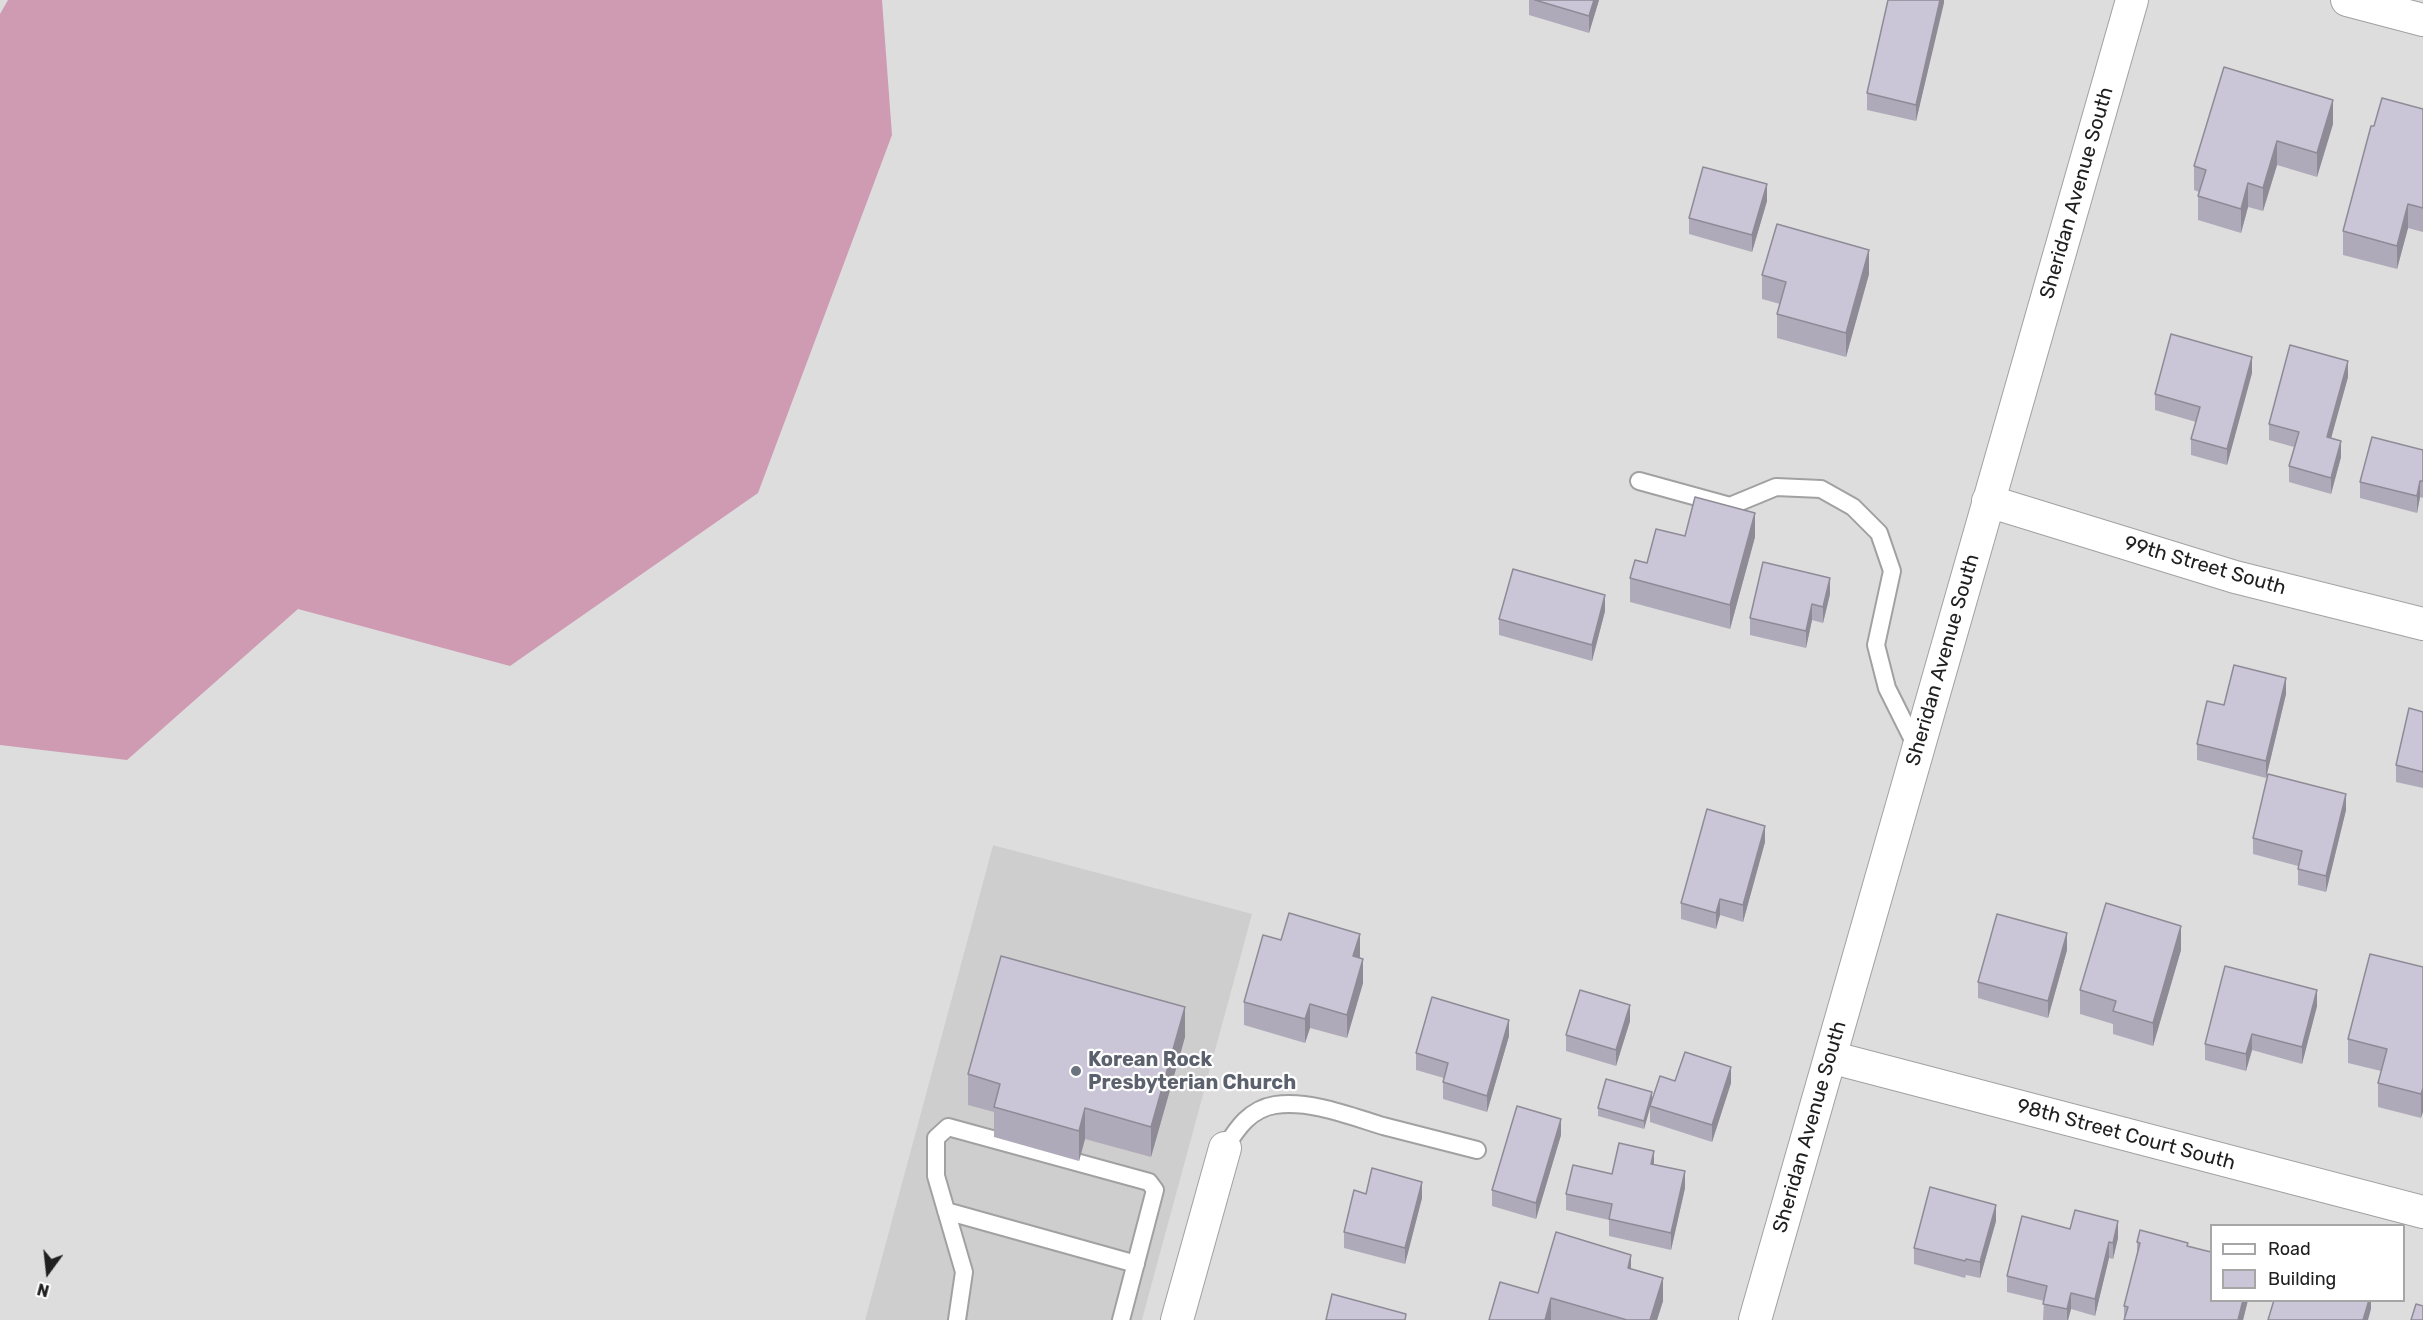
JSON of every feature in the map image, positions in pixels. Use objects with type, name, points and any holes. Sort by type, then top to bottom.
[{"type":"street","name":"Sheridan Avenue South","points":[[1755,1320],[2132,0]]},
{"type":"street","points":[[2347,0],[2423,20]]},
{"type":"street","name":"99th Street South","points":[[1988,501],[2235,577],[2423,624]]},
{"type":"street","name":"98th Street Court South","points":[[1830,1057],[2423,1212]]},
{"type":"street","points":[[1177,1320],[1225,1148]]},
{"type":"lane","points":[[1639,481],[1730,506],[1776,487],[1821,489],[1853,507],[1878,534],[1892,571],[1876,645],[1887,688],[1917,749]]},
{"type":"lane","points":[[1225,1148],[1237,1128],[1252,1114],[1274,1105],[1303,1106],[1334,1112],[1477,1150]]},
{"type":"lane","points":[[957,1320],[964,1272],[936,1176],[936,1138],[948,1127],[1149,1182],[1155,1190],[1120,1320]]},
{"type":"lane","points":[[946,1211],[1136,1264]]},
{"type":"shaded area","points":[[0,0],[2423,0],[2423,1320],[1142,1320],[1251,915],[993,845],[865,1320],[0,1320]]},
{"type":"shaded area","points":[[8,0],[882,0],[892,135],[758,493],[510,666],[298,609],[127,760],[0,745],[0,14]]},
{"type":"shaded area","points":[[993,845],[1252,914],[1142,1320],[865,1320]]},
{"type":"building","points":[[1535,0],[1594,0],[1589,16]]},
{"type":"building","points":[[1888,0],[1940,0],[1916,105],[1867,93]]},
{"type":"building","points":[[2224,67],[2333,100],[2317,153],[2277,141],[2263,188],[2248,183],[2241,209],[2198,196],[2206,170],[2194,166]]},
{"type":"building","points":[[2382,98],[2423,109],[2423,208],[2408,204],[2397,246],[2343,231],[2371,126],[2374,126]]},
{"type":"building","points":[[1703,167],[1767,184],[1752,235],[1689,218]]},
{"type":"building","points":[[1777,224],[1869,250],[1846,333],[1777,314],[1786,282],[1762,275]]},
{"type":"building","points":[[2171,334],[2252,357],[2227,449],[2191,439],[2200,407],[2155,394]]},
{"type":"building","points":[[2290,345],[2348,361],[2327,437],[2341,441],[2331,478],[2289,466],[2299,432],[2269,424]]},
{"type":"building","points":[[2372,437],[2423,450],[2423,481],[2420,481],[2417,496],[2360,482]]},
{"type":"building","points":[[1695,497],[1755,513],[1730,605],[1630,578],[1635,560],[1647,563],[1656,529],[1685,536]]},
{"type":"building","points":[[1763,562],[1830,578],[1823,607],[1812,604],[1806,631],[1750,618]]},
{"type":"building","points":[[1513,569],[1605,595],[1592,645],[1499,619]]},
{"type":"building","points":[[2234,665],[2286,678],[2266,761],[2197,744],[2207,701],[2224,705]]},
{"type":"building","points":[[2409,708],[2423,712],[2423,772],[2396,765]]},
{"type":"building","points":[[2268,774],[2346,794],[2326,876],[2298,869],[2302,851],[2253,838]]},
{"type":"building","points":[[1707,809],[1765,826],[1743,905],[1720,899],[1716,913],[1681,903]]},
{"type":"building","points":[[2106,903],[2181,926],[2153,1023],[2113,1011],[2116,1001],[2080,990]]},
{"type":"building","points":[[1289,913],[1360,934],[1353,956],[1363,959],[1347,1015],[1310,1004],[1305,1019],[1244,1002],[1263,935],[1281,940]]},
{"type":"building","points":[[1997,914],[2067,933],[2048,1001],[1978,982]]},
{"type":"building","points":[[2370,954],[2423,967],[2423,1088],[2421,1094],[2378,1083],[2387,1049],[2348,1039]]},
{"type":"building","name":"Korean Rock Presbyterian Church","points":[[1001,956],[1185,1007],[1151,1127],[1085,1108],[1079,1131],[994,1107],[1000,1084],[968,1074]]},
{"type":"building","points":[[2225,966],[2317,990],[2302,1047],[2252,1034],[2246,1054],[2205,1044]]},
{"type":"building","points":[[1580,990],[1630,1005],[1616,1050],[1566,1035]]},
{"type":"building","points":[[1432,997],[1509,1020],[1487,1096],[1443,1082],[1448,1063],[1416,1053]]},
{"type":"building","points":[[1685,1052],[1731,1067],[1712,1125],[1650,1106],[1660,1076],[1675,1081]]},
{"type":"building","points":[[1606,1079],[1652,1092],[1644,1121],[1598,1108]]},
{"type":"building","points":[[1517,1106],[1561,1119],[1536,1203],[1492,1190]]},
{"type":"building","points":[[1619,1143],[1654,1151],[1651,1164],[1685,1171],[1671,1233],[1609,1219],[1612,1204],[1566,1194],[1573,1165],[1612,1174]]},
{"type":"building","points":[[1372,1168],[1422,1182],[1405,1248],[1344,1232],[1354,1190],[1366,1194]]},
{"type":"building","points":[[1930,1187],[1996,1205],[1980,1262],[1966,1259],[1965,1261],[1914,1248]]},
{"type":"building","points":[[2075,1210],[2118,1221],[2113,1243],[2109,1242],[2095,1299],[2071,1293],[2067,1309],[2043,1304],[2047,1286],[2007,1276],[2022,1216],[2070,1229]]},
{"type":"building","points":[[2140,1230],[2188,1243],[2187,1246],[2210,1252],[2210,1302],[2242,1302],[2238,1320],[2124,1320],[2128,1307],[2124,1306],[2140,1243],[2137,1242]]},
{"type":"building","points":[[1556,1232],[1631,1255],[1628,1268],[1663,1278],[1650,1320],[1627,1320],[1551,1298],[1545,1320],[1489,1320],[1500,1282],[1538,1293]]},
{"type":"building","points":[[1332,1294],[1406,1314],[1405,1320],[1326,1320]]},
{"type":"building","points":[[2273,1302],[2368,1302],[2363,1320],[2268,1320]]},
{"type":"building","points":[[2416,1304],[2423,1306],[2423,1320],[2411,1320]]},
{"type":"place","name":"Korean Rock Presbyterian Church","points":[[1076,1071]]}]
